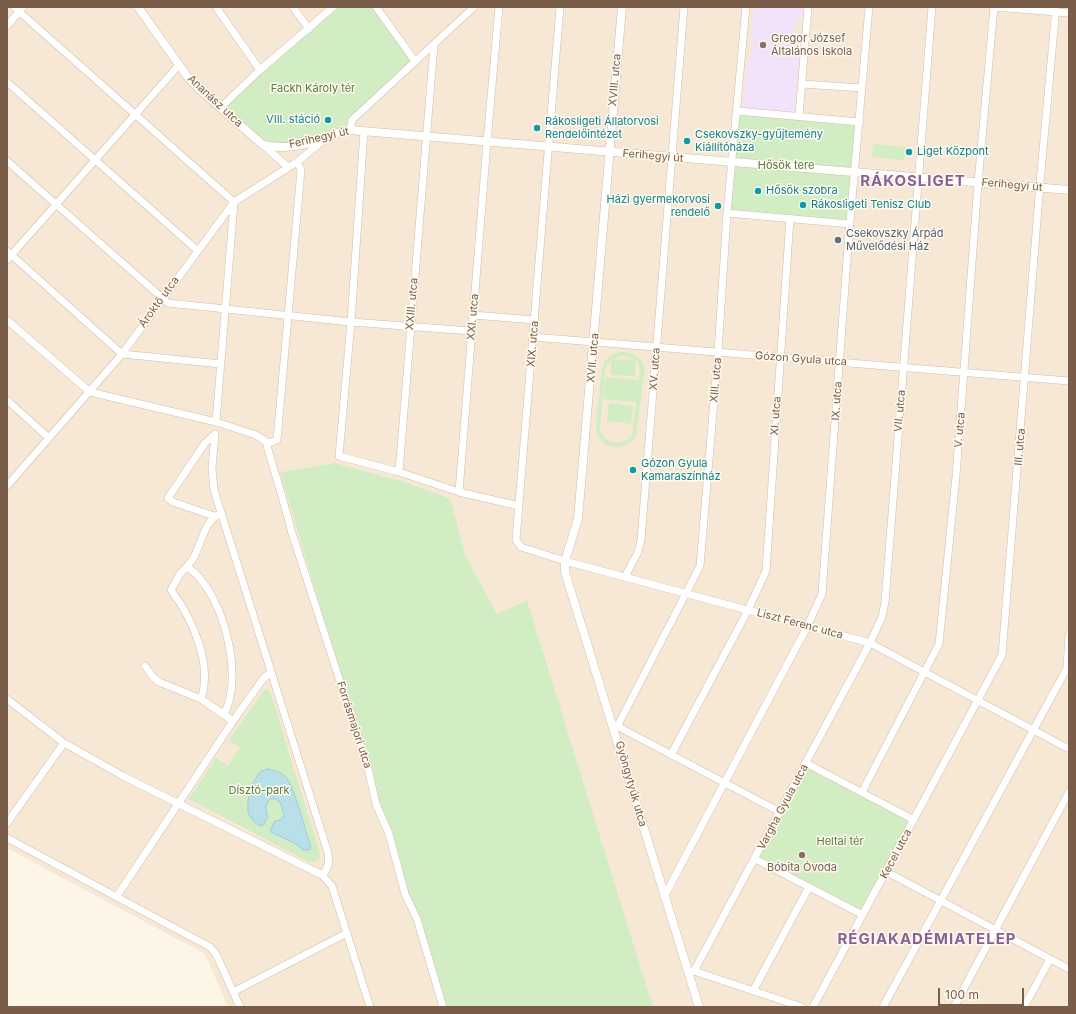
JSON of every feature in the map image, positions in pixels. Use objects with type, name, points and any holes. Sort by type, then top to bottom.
[{"type":"street","name":"Ananász utca","points":[[138,7],[178,66],[199,89],[288,167]]},
{"type":"street","points":[[216,7],[260,70]]},
{"type":"street","points":[[293,7],[309,29]]},
{"type":"street","points":[[220,108],[260,70],[333,7]]},
{"type":"street","points":[[376,7],[415,61]]},
{"type":"street","points":[[350,130],[352,120],[474,7]]},
{"type":"street","name":"XXI. utca","points":[[459,492],[471,331],[499,7]]},
{"type":"street","name":"XIX. utca","points":[[516,540],[560,7]]},
{"type":"street","name":"XVIII. utca","points":[[609,152],[622,7]]},
{"type":"street","name":"XV. utca","points":[[625,577],[638,552],[641,540],[684,7]]},
{"type":"street","name":"XIII. utca","points":[[616,725],[687,594],[700,566],[718,353],[727,213],[746,7]]},
{"type":"street","points":[[799,116],[808,7]]},
{"type":"street","name":"IX. utca","points":[[664,897],[807,627],[822,594],[850,224],[869,7]]},
{"type":"street","name":"VII. utca","points":[[870,643],[882,617],[885,602],[932,7]]},
{"type":"street","points":[[995,7],[1056,9],[1069,13]]},
{"type":"street","name":"V. utca","points":[[862,792],[939,644],[965,372],[978,182],[995,7]]},
{"type":"street","points":[[7,26],[18,9],[234,202],[216,422]]},
{"type":"street","name":"III. utca","points":[[979,701],[1002,655],[1056,9]]},
{"type":"street","name":"XXIII. utca","points":[[399,472],[434,45]]},
{"type":"street","points":[[178,66],[56,205],[9,256],[122,354],[221,364]]},
{"type":"street","points":[[7,82],[197,250]]},
{"type":"street","points":[[802,84],[862,88]]},
{"type":"street","points":[[737,111],[860,122]]},
{"type":"street","name":"Ferihegyi út","points":[[264,145],[277,148],[327,138],[343,130],[350,130],[1069,190]]},
{"type":"street","points":[[364,131],[351,322],[339,456],[399,472],[459,492],[519,506]]},
{"type":"street","name":"Ároktő utca","points":[[8,484],[122,354],[161,298],[234,202],[297,162],[327,138]]},
{"type":"street","name":"XVII. utca","points":[[565,561],[578,519],[609,152]]},
{"type":"street","points":[[7,161],[168,303],[351,322],[471,331]]},
{"type":"street","points":[[7,320],[90,392],[216,422],[256,435],[268,443],[276,440],[301,170],[297,162]]},
{"type":"street","points":[[727,213],[850,224]]},
{"type":"street","name":"XI. utca","points":[[671,755],[748,610],[766,571],[790,218]]},
{"type":"street","points":[[473,315],[535,320]]},
{"type":"street","name":"Gózon Gyula utca","points":[[533,337],[1069,381]]},
{"type":"street","points":[[7,400],[49,438]]},
{"type":"street","points":[[218,515],[173,502],[168,498],[205,443],[215,434],[212,468],[218,515],[271,672],[328,853],[329,863],[327,870],[322,875]]},
{"type":"street","name":"Forrásmajori utca","points":[[268,443],[267,446],[279,491],[284,501],[291,530],[368,768],[376,804],[389,834],[405,894],[417,918],[443,1007]]},
{"type":"street","points":[[201,699],[204,689],[203,664],[187,616],[171,590],[181,573],[188,567],[205,529],[218,515]]},
{"type":"street","name":"Liszt Ferenc utca","points":[[516,540],[521,547],[565,561],[870,643],[1069,749]]},
{"type":"street","name":"Gyöngytyúk utca","points":[[565,561],[565,572],[616,725],[664,897],[691,972],[699,1007]]},
{"type":"street","points":[[188,567],[202,580],[212,597],[220,615],[231,652],[233,674],[232,691],[230,704],[224,714]]},
{"type":"street","points":[[883,1007],[1066,668],[1069,635]]},
{"type":"street","name":"Vargha Gyula utca","points":[[691,972],[755,859],[870,643]]},
{"type":"street","points":[[145,666],[153,677],[159,682],[201,699],[233,721]]},
{"type":"street","points":[[117,896],[233,721],[263,679],[271,672]]},
{"type":"street","points":[[7,700],[64,743],[178,805],[322,875],[332,886],[370,1007]]},
{"type":"street","name":"Kecel utca","points":[[813,1007],[979,701]]},
{"type":"street","points":[[616,725],[780,812]]},
{"type":"street","points":[[7,823],[64,743]]},
{"type":"street","points":[[806,763],[914,820]]},
{"type":"street","points":[[954,1007],[1069,792]]},
{"type":"street","points":[[7,838],[210,947],[216,954],[240,1007]]},
{"type":"street","points":[[755,859],[863,915]]},
{"type":"street","points":[[887,872],[941,899],[1069,969]]},
{"type":"street","points":[[753,991],[809,887]]},
{"type":"street","points":[[233,992],[347,933]]},
{"type":"street","points":[[1024,1007],[1050,958]]},
{"type":"street","points":[[691,972],[802,1007]]},
{"type":"shaded area","points":[[7,7],[1069,7],[1069,1007],[653,1007],[527,600],[497,614],[465,554],[451,499],[334,463],[280,472],[439,1007],[228,1007],[205,954],[7,848]]},
{"type":"shaded area","points":[[754,7],[804,7],[803,19],[796,18],[794,37],[801,38],[794,113],[743,108],[748,56],[752,56],[754,40],[751,40]]},
{"type":"green space","name":"Fackh Károly tér","points":[[333,7],[376,7],[415,61],[350,125],[327,138],[271,147],[220,108]]},
{"type":"green space","name":"Hősök tere","points":[[737,111],[860,122],[850,224],[727,213]]},
{"type":"green space","points":[[873,144],[905,147],[904,160],[872,157]]},
{"type":"green space","points":[[622,352],[639,358],[645,368],[636,436],[627,444],[615,447],[604,443],[600,439],[597,433],[597,420],[604,363],[609,357]],"holes":[[[622,355],[637,360],[640,369],[632,435],[628,439],[619,443],[614,443],[606,439],[600,430],[605,369],[611,360],[611,375],[635,376],[636,360],[612,359]]]},
{"type":"green space","points":[[605,377],[638,380],[636,402],[603,399]]},
{"type":"green space","points":[[609,403],[633,406],[631,424],[607,421]]},
{"type":"green space","points":[[334,463],[404,482],[451,499],[465,554],[497,614],[527,600],[653,1007],[439,1007],[280,472]]},
{"type":"green space","name":"Dísztó-park","points":[[265,689],[270,691],[320,854],[319,859],[314,862],[309,862],[189,799],[216,758],[228,766],[240,748],[229,740]]},
{"type":"green space","name":"Heltai tér","points":[[806,763],[914,820],[863,915],[755,859]]},
{"type":"water","points":[[269,769],[282,774],[289,782],[311,847],[310,850],[303,850],[296,844],[271,832],[270,830],[275,821],[280,820],[284,816],[281,804],[276,799],[270,799],[266,805],[268,817],[263,825],[260,826],[257,824],[249,815],[248,800],[253,783],[260,772]]},
{"type":"place","name":"Gregor József Általános Iskola","points":[[763,45]]},
{"type":"place","name":"VIII. stáció","points":[[328,120]]},
{"type":"place","name":"Rákosligeti Állatorvosi Rendelőintézet","points":[[537,128]]},
{"type":"place","name":"Csekovszky-gyűjtemény Kiállítóháza","points":[[687,141]]},
{"type":"place","name":"Liget Központ","points":[[909,152]]},
{"type":"place","name":"Hősök szobra","points":[[758,191]]},
{"type":"place","name":"Rákosligeti Tenisz Club","points":[[803,205]]},
{"type":"place","name":"Házi gyermekorvosi rendelő","points":[[718,206]]},
{"type":"place","name":"Csekovszky Árpád Művelődési Ház","points":[[838,240]]},
{"type":"place","name":"Gózon Gyula Kamaraszínház","points":[[633,470]]},
{"type":"place","name":"Bóbita Óvoda","points":[[802,855]]},
{"type":"district","name":"RÁKOSLIGET","points":[[913,181]]},
{"type":"district","name":"RÉGIAKADÉMIATELEP","points":[[927,939]]}]
